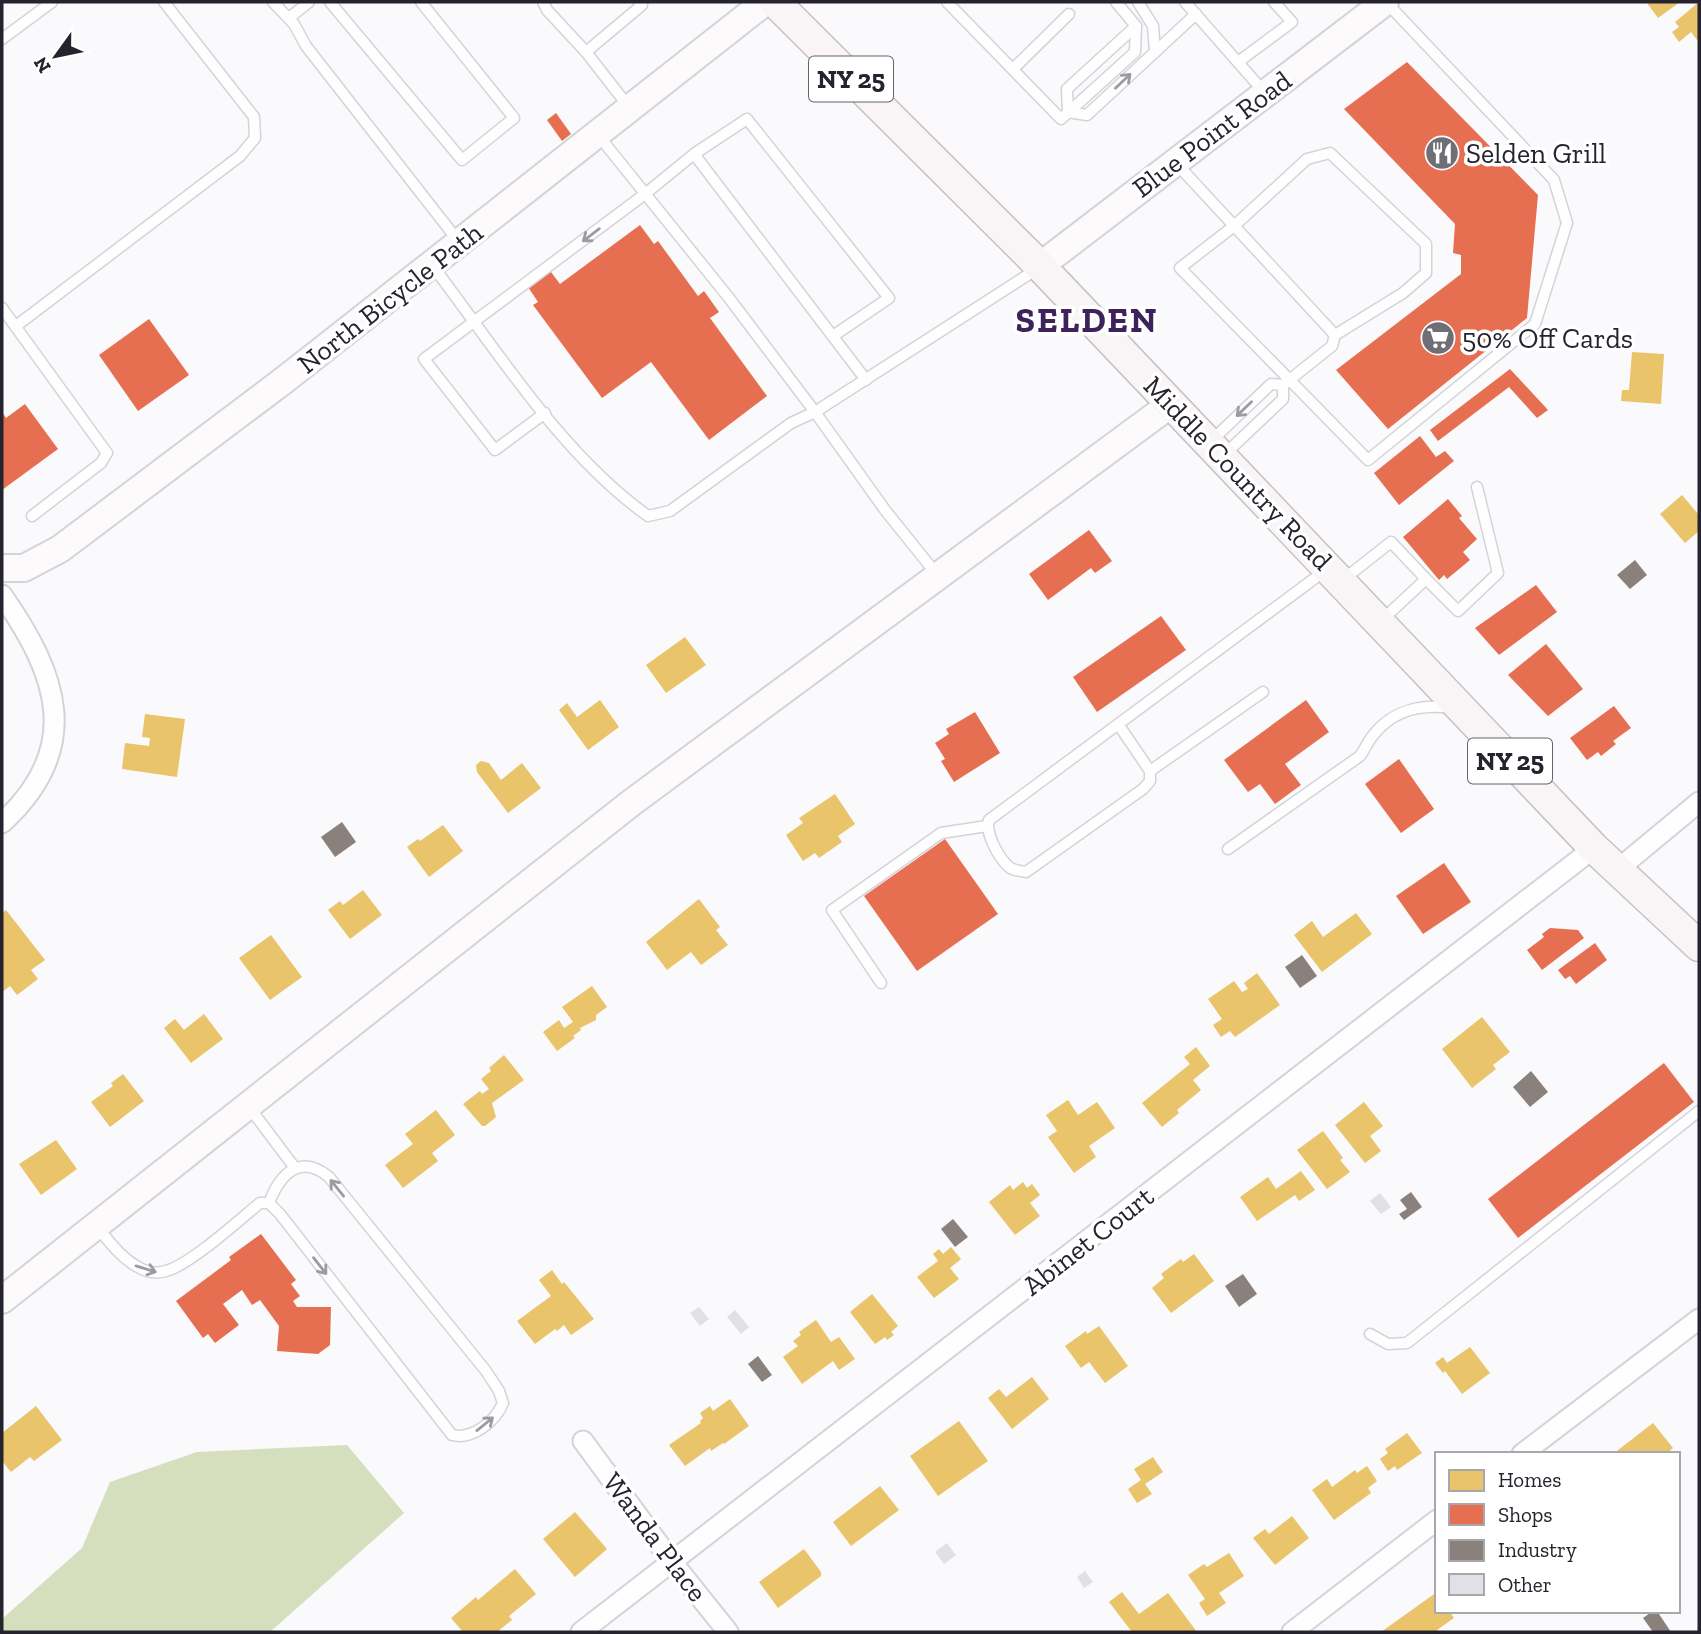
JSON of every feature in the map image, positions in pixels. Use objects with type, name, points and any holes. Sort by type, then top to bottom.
[{"type":"main road","name":"Middle Country Road","points":[[775,2],[1040,266],[1594,848],[1699,946]]},
{"type":"street","name":"North Bicycle Path","points":[[2,568],[24,568],[61,549],[283,381],[765,2]]},
{"type":"street","name":"Blue Point Road","points":[[1040,266],[1386,2]]},
{"type":"street","points":[[2,1300],[631,803],[1171,404]]},
{"type":"street","points":[[2,595],[27,631],[46,670],[52,701],[54,737],[44,770],[24,803],[2,823]]},
{"type":"street","points":[[1617,870],[1699,802]]},
{"type":"street","name":"Abinet Court","points":[[581,1632],[1594,848]]},
{"type":"street","points":[[1525,1452],[1699,1319]]},
{"type":"street","name":"Wanda Place","points":[[583,1441],[672,1562],[728,1632]]},
{"type":"street","points":[[1292,1632],[1435,1522]]},
{"type":"lane","points":[[2,39],[52,2]]},
{"type":"lane","points":[[16,327],[240,156],[255,138],[254,117],[164,2]]},
{"type":"lane","points":[[272,2],[289,18],[306,46],[460,243]]},
{"type":"lane","points":[[289,18],[309,2]]},
{"type":"lane","points":[[330,2],[462,160],[514,118],[421,2]]},
{"type":"lane","points":[[543,2],[630,109]]},
{"type":"lane","points":[[586,52],[642,5],[639,2]]},
{"type":"lane","points":[[947,2],[1013,69],[1065,116],[1087,115],[1196,14]]},
{"type":"lane","points":[[1065,116],[1135,52],[1136,26],[1116,2]]},
{"type":"lane","points":[[1138,2],[1153,26],[1155,52]]},
{"type":"lane","points":[[1185,2],[1265,93]]},
{"type":"lane","points":[[1238,62],[1292,22],[1274,2]]},
{"type":"lane","points":[[1215,450],[1270,384],[1287,382],[1332,346],[1335,335],[1403,293],[1426,273],[1426,244],[1329,153],[1307,159],[1234,226],[1180,268],[1287,382],[1368,460],[1535,324],[1567,223],[1555,180],[1386,2]]},
{"type":"lane","points":[[1013,69],[1069,14]]},
{"type":"lane","points":[[1065,116],[1067,89],[1136,26]]},
{"type":"lane","points":[[545,413],[495,450],[424,359],[645,194],[694,154],[747,119],[888,298],[833,336]]},
{"type":"lane","points":[[598,135],[816,412],[885,510],[938,576]]},
{"type":"lane","points":[[694,154],[866,380]]},
{"type":"lane","points":[[1175,162],[1335,335]]},
{"type":"lane","points":[[431,265],[585,463],[648,516],[670,511],[791,423],[816,412],[1040,266]]},
{"type":"lane","points":[[2,308],[107,453],[101,463],[32,516]]},
{"type":"lane","points":[[1215,450],[1283,398],[1287,382]]},
{"type":"lane","points":[[1118,724],[1150,771],[1150,781],[1143,789],[1026,872],[1009,867],[989,838],[989,820],[1118,724],[1335,575],[1391,542],[1458,611],[1498,573],[1477,487]]},
{"type":"lane","points":[[1379,622],[1426,579]]},
{"type":"lane","points":[[1150,771],[1263,692]]},
{"type":"lane","points":[[1228,849],[1360,756],[1374,733],[1400,713],[1436,706],[1461,710]]},
{"type":"lane","points":[[881,983],[832,910],[941,833],[987,826]]},
{"type":"lane","points":[[248,1105],[295,1168]]},
{"type":"lane","points":[[1370,1334],[1388,1344],[1407,1343],[1699,1111]]},
{"type":"lane","points":[[96,1226],[125,1258],[139,1268],[154,1273],[170,1270],[185,1262],[260,1203],[269,1203],[452,1435],[461,1437],[472,1434],[499,1413],[503,1403],[486,1371],[329,1177],[309,1165],[299,1165],[274,1189],[269,1203]]},
{"type":"green space","points":[[347,1445],[404,1513],[270,1632],[2,1632],[2,1619],[82,1548],[110,1482],[197,1452]]},
{"type":"building: Homes","points":[[1648,2],[1680,2],[1658,18]]},
{"type":"building: Homes","points":[[1699,2],[1699,38],[1697,40],[1691,32],[1679,42],[1672,32],[1679,27],[1675,22]]},
{"type":"building: Homes","points":[[1632,352],[1664,354],[1661,404],[1621,401],[1622,390],[1629,390]]},
{"type":"building: Homes","points":[[1682,495],[1699,515],[1699,531],[1685,543],[1660,514]]},
{"type":"building: Homes","points":[[685,637],[706,665],[666,693],[646,665]]},
{"type":"building: Homes","points":[[600,700],[619,727],[588,750],[559,710],[567,703],[577,717]]},
{"type":"building: Homes","points":[[145,714],[185,719],[177,777],[122,769],[125,743],[149,746],[150,738],[142,737]]},
{"type":"building: Homes","points":[[481,761],[489,763],[501,780],[522,763],[541,788],[508,813],[477,772],[476,765]]},
{"type":"building: Homes","points":[[835,794],[855,824],[838,836],[842,842],[819,858],[815,853],[803,861],[786,835],[803,823],[799,818]]},
{"type":"building: Homes","points":[[443,825],[463,851],[429,877],[407,847]]},
{"type":"building: Homes","points":[[363,890],[382,915],[350,939],[328,910],[340,901],[343,905]]},
{"type":"building: Homes","points":[[699,899],[720,927],[716,930],[728,945],[701,965],[691,952],[667,970],[646,942]]},
{"type":"building: Homes","points":[[6,910],[45,960],[31,970],[38,979],[17,995],[10,986],[2,992],[2,913]]},
{"type":"building: Homes","points":[[1356,913],[1372,934],[1322,972],[1294,935],[1312,921],[1323,937]]},
{"type":"building: Homes","points":[[271,935],[302,977],[270,1000],[239,958]]},
{"type":"building: Homes","points":[[1257,973],[1280,1005],[1235,1037],[1230,1031],[1221,1037],[1213,1025],[1222,1019],[1208,999],[1234,981],[1242,992],[1248,989],[1244,983]]},
{"type":"building: Homes","points":[[592,986],[607,1007],[596,1015],[596,1020],[580,1028],[573,1036],[575,1038],[557,1051],[543,1032],[559,1020],[564,1028],[573,1022],[562,1007]]},
{"type":"building: Homes","points":[[204,1014],[223,1039],[191,1063],[164,1028],[175,1019],[184,1030]]},
{"type":"building: Homes","points":[[1482,1017],[1510,1052],[1493,1065],[1496,1069],[1472,1088],[1442,1049]]},
{"type":"building: Homes","points":[[1196,1047],[1210,1066],[1193,1080],[1201,1090],[1162,1127],[1142,1103],[1190,1064],[1184,1057]]},
{"type":"building: Homes","points":[[504,1055],[524,1080],[492,1103],[496,1117],[482,1126],[463,1104],[480,1091],[482,1094],[489,1089],[481,1079]]},
{"type":"building: Homes","points":[[123,1074],[144,1101],[110,1127],[91,1102],[113,1086],[111,1083]]},
{"type":"building: Homes","points":[[1068,1100],[1078,1115],[1097,1102],[1115,1128],[1089,1146],[1096,1157],[1074,1173],[1048,1137],[1057,1131],[1046,1115]]},
{"type":"building: Homes","points":[[1364,1102],[1383,1126],[1370,1136],[1381,1151],[1365,1163],[1335,1125]]},
{"type":"building: Homes","points":[[436,1110],[455,1135],[432,1153],[438,1161],[403,1188],[385,1165],[413,1144],[405,1134]]},
{"type":"building: Homes","points":[[1323,1131],[1350,1172],[1327,1189],[1297,1150]]},
{"type":"building: Homes","points":[[56,1140],[77,1169],[41,1195],[19,1164]]},
{"type":"building: Homes","points":[[1301,1171],[1315,1190],[1299,1201],[1295,1195],[1257,1221],[1240,1197],[1268,1177],[1276,1189]]},
{"type":"building: Homes","points":[[1023,1182],[1027,1188],[1032,1184],[1040,1195],[1030,1203],[1040,1216],[1015,1235],[989,1202],[1010,1185],[1013,1190]]},
{"type":"building: Homes","points":[[951,1247],[961,1259],[950,1268],[959,1279],[934,1298],[917,1277],[938,1261],[933,1254],[939,1249],[943,1254]]},
{"type":"building: Homes","points":[[1194,1254],[1214,1281],[1171,1313],[1152,1288],[1164,1278],[1161,1274],[1181,1259],[1183,1262]]},
{"type":"building: Homes","points":[[552,1270],[594,1319],[571,1335],[564,1325],[535,1344],[517,1321],[551,1296],[539,1280]]},
{"type":"building: Homes","points":[[872,1294],[898,1326],[891,1332],[894,1335],[875,1344],[850,1312]]},
{"type":"building: Homes","points":[[816,1320],[831,1342],[839,1337],[855,1359],[839,1370],[833,1361],[802,1384],[783,1357],[798,1346],[793,1341],[801,1335],[799,1332]]},
{"type":"building: Homes","points":[[1099,1326],[1128,1366],[1105,1383],[1089,1362],[1081,1368],[1065,1346],[1086,1331],[1087,1334]]},
{"type":"building: Homes","points":[[1470,1347],[1490,1373],[1462,1394],[1445,1371],[1443,1373],[1435,1363],[1443,1357],[1447,1363]]},
{"type":"building: Homes","points":[[1032,1377],[1049,1399],[1012,1429],[988,1398],[999,1389],[1006,1397]]},
{"type":"building: Homes","points":[[730,1399],[749,1426],[685,1466],[669,1445],[701,1423],[703,1418],[700,1413],[710,1406],[713,1411]]},
{"type":"building: Homes","points":[[36,1406],[62,1440],[34,1461],[30,1457],[11,1472],[2,1461],[2,1433]]},
{"type":"building: Homes","points":[[959,1421],[988,1461],[938,1496],[910,1456]]},
{"type":"building: Homes","points":[[1653,1423],[1673,1448],[1668,1452],[1616,1452]]},
{"type":"building: Homes","points":[[1407,1433],[1422,1453],[1397,1470],[1395,1466],[1388,1471],[1380,1459],[1388,1453],[1385,1449]]},
{"type":"building: Homes","points":[[1153,1457],[1163,1472],[1145,1484],[1152,1494],[1137,1503],[1128,1489],[1141,1480],[1134,1469]]},
{"type":"building: Homes","points":[[1367,1466],[1377,1481],[1368,1488],[1371,1493],[1334,1520],[1312,1490],[1327,1479],[1332,1487],[1355,1470],[1357,1473]]},
{"type":"building: Homes","points":[[880,1486],[899,1510],[851,1546],[833,1522]]},
{"type":"building: Homes","points":[[575,1512],[607,1549],[575,1577],[543,1539]]},
{"type":"building: Homes","points":[[1292,1516],[1309,1538],[1275,1565],[1253,1538],[1265,1529],[1269,1534]]},
{"type":"building: Homes","points":[[804,1549],[821,1572],[821,1576],[778,1608],[759,1582]]},
{"type":"building: Homes","points":[[1229,1553],[1244,1576],[1219,1593],[1226,1603],[1207,1616],[1199,1603],[1205,1599],[1188,1575],[1204,1564],[1207,1567]]},
{"type":"building: Homes","points":[[515,1569],[536,1594],[509,1616],[512,1620],[497,1632],[463,1632],[451,1618],[476,1597],[478,1600]]},
{"type":"building: Homes","points":[[1122,1592],[1139,1614],[1168,1593],[1197,1632],[1132,1632],[1109,1602]]},
{"type":"building: Homes","points":[[1435,1593],[1435,1613],[1450,1613],[1454,1618],[1437,1630],[1438,1632],[1381,1632]]},
{"type":"building: Shops","points":[[1407,62],[1538,195],[1527,318],[1388,429],[1336,370],[1461,274],[1461,255],[1453,253],[1455,224],[1344,109]]},
{"type":"building: Shops","points":[[556,113],[571,134],[562,141],[547,120]]},
{"type":"building: Shops","points":[[640,225],[654,244],[658,241],[698,296],[704,291],[719,312],[710,318],[767,396],[709,440],[651,362],[602,398],[533,305],[538,302],[526,284],[548,268],[560,284]]},
{"type":"building: Shops","points":[[149,319],[189,375],[138,411],[99,355]]},
{"type":"building: Shops","points":[[1510,369],[1548,410],[1537,418],[1509,387],[1438,441],[1430,430]]},
{"type":"building: Shops","points":[[25,404],[58,449],[2,490],[2,412],[6,418]]},
{"type":"building: Shops","points":[[1420,436],[1436,457],[1445,451],[1454,461],[1399,505],[1374,473]]},
{"type":"building: Shops","points":[[1448,499],[1462,516],[1459,518],[1477,539],[1463,552],[1470,560],[1447,579],[1444,575],[1439,580],[1403,537]]},
{"type":"building: Shops","points":[[1089,530],[1112,561],[1095,573],[1091,568],[1048,600],[1029,574]]},
{"type":"building: Shops","points":[[1536,585],[1557,612],[1499,655],[1475,628]]},
{"type":"building: Shops","points":[[1161,616],[1186,650],[1097,712],[1073,677]]},
{"type":"building: Shops","points":[[1546,644],[1583,689],[1548,716],[1508,675]]},
{"type":"building: Shops","points":[[1306,700],[1329,732],[1285,764],[1301,785],[1275,804],[1260,784],[1248,792],[1224,760]]},
{"type":"building: Shops","points":[[1614,706],[1631,728],[1613,741],[1616,744],[1601,756],[1598,752],[1587,760],[1570,738]]},
{"type":"building: Shops","points":[[975,712],[1000,753],[954,782],[941,761],[945,759],[935,743],[949,734],[946,729]]},
{"type":"building: Shops","points":[[1399,759],[1434,809],[1401,833],[1365,784]]},
{"type":"building: Shops","points":[[945,839],[998,914],[917,971],[864,896]]},
{"type":"building: Shops","points":[[1444,863],[1471,902],[1423,934],[1396,896]]},
{"type":"building: Shops","points":[[1550,928],[1578,930],[1584,938],[1542,970],[1527,950],[1544,937],[1542,934]]},
{"type":"building: Shops","points":[[1595,943],[1607,960],[1576,984],[1570,976],[1565,979],[1558,970]]},
{"type":"building: Shops","points":[[1664,1063],[1694,1102],[1518,1238],[1488,1199]]},
{"type":"building: Shops","points":[[261,1234],[296,1280],[291,1284],[300,1296],[293,1301],[297,1307],[331,1307],[330,1345],[318,1354],[277,1351],[279,1326],[260,1300],[252,1305],[242,1290],[223,1304],[239,1325],[215,1343],[208,1334],[203,1338],[176,1301]]},
{"type":"building: Industry","points":[[1635,560],[1647,575],[1630,589],[1617,575]]},
{"type":"building: Industry","points":[[342,822],[356,842],[335,857],[321,837]]},
{"type":"building: Industry","points":[[1302,955],[1317,976],[1300,988],[1285,967]]},
{"type":"building: Industry","points":[[1531,1071],[1548,1092],[1530,1107],[1513,1087]]},
{"type":"building: Industry","points":[[1411,1192],[1422,1207],[1404,1220],[1399,1214],[1407,1209],[1400,1200]]},
{"type":"building: Industry","points":[[953,1219],[968,1237],[955,1247],[941,1229]]},
{"type":"building: Industry","points":[[1243,1274],[1257,1294],[1239,1307],[1225,1286]]},
{"type":"building: Industry","points":[[758,1356],[772,1375],[762,1382],[748,1364]]},
{"type":"building: Industry","points":[[1650,1613],[1658,1613],[1671,1632],[1653,1632],[1643,1618]]},
{"type":"building: Other","points":[[1380,1193],[1391,1207],[1381,1214],[1370,1201]]},
{"type":"building: Other","points":[[699,1307],[709,1319],[700,1326],[690,1313]]},
{"type":"building: Other","points":[[735,1310],[749,1327],[741,1334],[727,1317]]},
{"type":"building: Other","points":[[947,1543],[956,1555],[944,1564],[935,1552]]},
{"type":"building: Other","points":[[1085,1571],[1093,1582],[1084,1588],[1077,1577]]},
{"type":"place","name":"Selden Grill","points":[[1442,153]]},
{"type":"place","name":"50% Off Cards","points":[[1438,338]]},
{"type":"district","name":"SELDEN","points":[[1087,320]]}]
